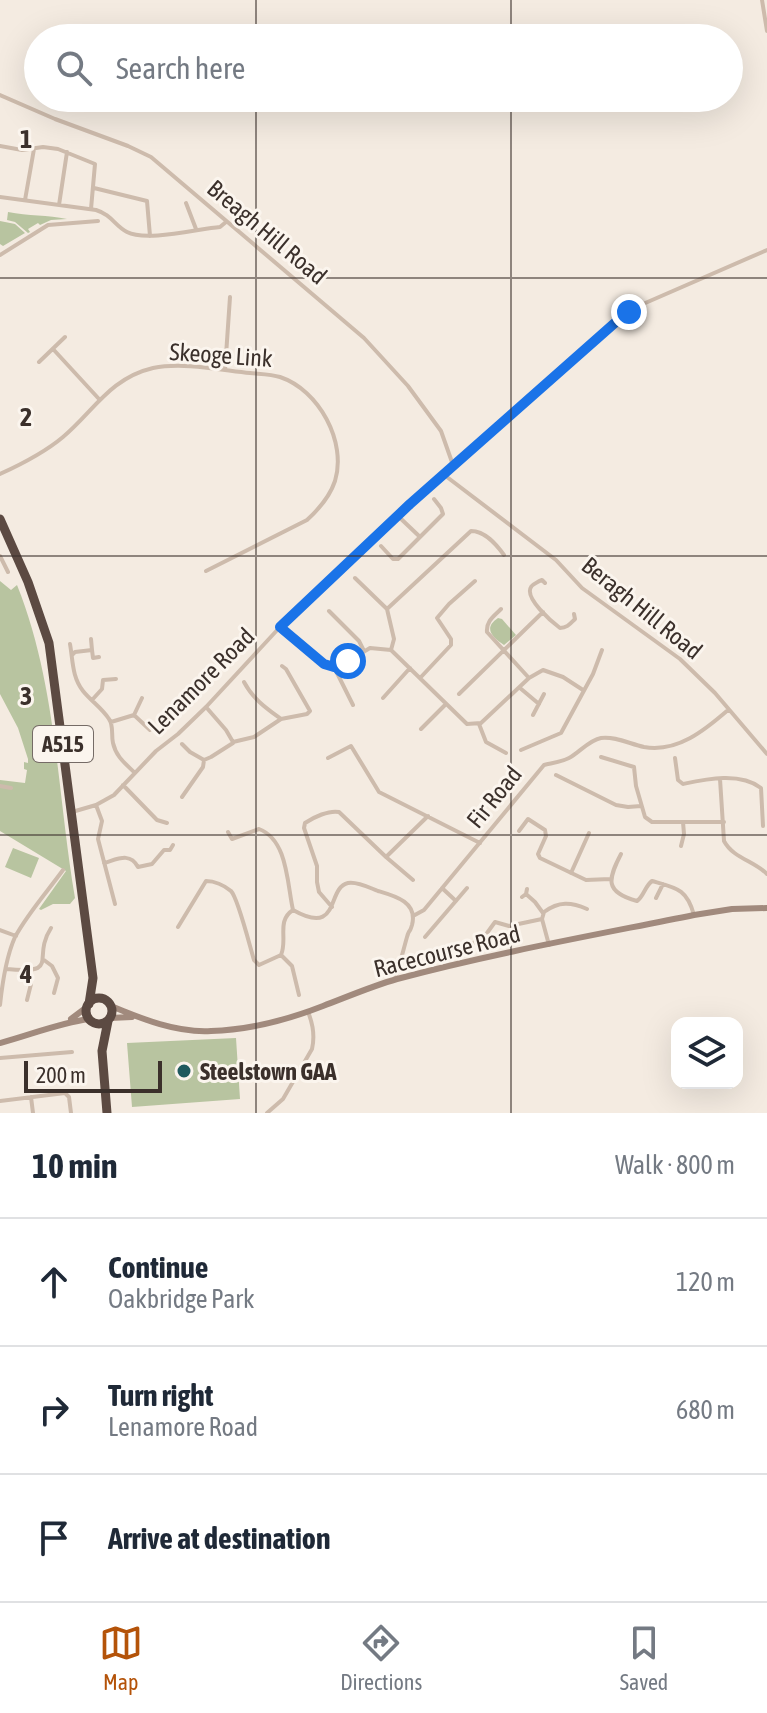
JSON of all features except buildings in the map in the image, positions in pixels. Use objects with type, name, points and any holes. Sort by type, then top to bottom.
[{"type":"highway","name":"A515","points":[[0,519],[36,601],[49,643],[93,978],[88,1005],[102,1051],[107,1113]]},
{"type":"highway","name":"A515","points":[[93,978],[109,1003],[102,1051]]},
{"type":"highway","points":[[88,1005],[95,999],[109,1003]]},
{"type":"highway","points":[[91,1020],[100,1023],[109,1019]]},
{"type":"street","points":[[762,0],[767,31]]},
{"type":"street","name":"Breagh Hill Road","points":[[0,95],[24,105]]},
{"type":"street","name":"Breagh Hill Road","points":[[39,112],[151,157],[364,338],[408,386],[441,431],[453,465]]},
{"type":"street","points":[[0,146],[22,150],[43,147],[67,152],[95,164],[91,209]]},
{"type":"street","points":[[25,200],[34,149]]},
{"type":"street","points":[[59,205],[67,152]]},
{"type":"street","points":[[93,187],[147,201],[150,236]]},
{"type":"street","points":[[0,197],[91,209],[107,214],[127,232],[150,236],[220,227],[226,222]]},
{"type":"street","points":[[186,203],[196,229]]},
{"type":"street","points":[[1,253],[50,224],[98,221]]},
{"type":"street","name":"Lenamore Road","points":[[72,812],[96,805],[114,795],[156,751],[206,707],[280,627],[443,474],[617,321],[629,312],[767,250]]},
{"type":"street","points":[[225,370],[230,297]]},
{"type":"street","points":[[39,362],[65,337]]},
{"type":"street","points":[[53,349],[99,399]]},
{"type":"street","name":"Skeoge Link","points":[[0,474],[26,462],[64,437],[99,399],[119,384],[153,369],[176,366],[279,377],[303,390],[327,421],[336,446],[338,464],[334,483],[317,511],[307,520],[206,571]]},
{"type":"street","name":"Beragh Hill Road","points":[[443,474],[556,560],[582,588],[680,659],[715,693],[767,754]]},
{"type":"street","points":[[381,546],[393,559],[398,559],[443,514],[434,499]]},
{"type":"street","points":[[398,516],[420,537]]},
{"type":"street","points":[[387,609],[471,531],[485,536],[504,555]]},
{"type":"street","points":[[0,556],[8,572]]},
{"type":"street","points":[[355,578],[387,609],[394,639],[391,650]]},
{"type":"street","points":[[545,583],[542,580],[531,587],[529,592],[533,602],[560,628],[570,624],[575,619],[574,614]]},
{"type":"street","points":[[421,677],[451,645],[451,639],[437,618],[475,581]]},
{"type":"street","points":[[501,609],[490,619],[487,632],[529,678]]},
{"type":"street","points":[[329,611],[359,641],[364,651]]},
{"type":"street","points":[[459,694],[543,612]]},
{"type":"street","points":[[280,627],[317,660],[334,667],[370,648],[391,650],[467,724],[479,724],[538,672],[548,671],[583,690]]},
{"type":"street","points":[[91,639],[93,658],[99,657]]},
{"type":"street","points":[[70,644],[71,664],[77,682],[111,722],[117,752],[135,773]]},
{"type":"street","points":[[72,655],[92,650]]},
{"type":"street","points":[[521,750],[561,733],[602,650]]},
{"type":"street","points":[[204,760],[233,742],[254,737],[281,719],[310,711],[282,666]]},
{"type":"street","points":[[334,667],[353,705]]},
{"type":"street","points":[[383,698],[410,668]]},
{"type":"street","points":[[92,700],[102,689],[103,680],[116,679]]},
{"type":"street","points":[[244,682],[263,707],[281,719]]},
{"type":"street","points":[[520,688],[539,704]]},
{"type":"street","points":[[533,715],[544,694]]},
{"type":"street","points":[[111,722],[134,715],[142,698]]},
{"type":"street","points":[[421,729],[445,705]]},
{"type":"street","points":[[206,707],[233,742]]},
{"type":"street","name":"Fir Road","points":[[413,916],[424,910],[544,765],[572,757],[598,738],[663,748],[693,736],[728,710]]},
{"type":"street","points":[[134,715],[150,730]]},
{"type":"street","points":[[479,724],[486,742],[506,753]]},
{"type":"street","points":[[182,744],[204,760]]},
{"type":"street","points":[[328,758],[351,746],[379,792],[480,843]]},
{"type":"street","points":[[601,757],[634,767],[641,806],[645,817],[652,822],[724,822]]},
{"type":"street","points":[[675,758],[678,780],[683,784],[736,779],[758,785],[761,788],[763,826]]},
{"type":"street","points":[[182,797],[203,767],[204,760]]},
{"type":"street","points":[[556,775],[616,805],[641,806]]},
{"type":"street","points":[[720,779],[724,841],[734,853],[767,874]]},
{"type":"street","points":[[123,785],[157,820],[167,823]]},
{"type":"street","points":[[0,786],[11,788]]},
{"type":"street","points":[[96,805],[102,821],[98,839],[114,902],[123,897]]},
{"type":"street","points":[[332,907],[319,892],[317,866],[304,828],[310,819],[339,812],[413,880]]},
{"type":"street","points":[[386,857],[428,816]]},
{"type":"street","points":[[519,831],[528,819],[545,830],[546,836],[538,856],[590,881],[610,879]]},
{"type":"street","points":[[681,846],[683,822]]},
{"type":"street","points":[[228,832],[232,839],[259,829],[270,835],[280,850],[293,910]]},
{"type":"street","points":[[571,873],[589,833]]},
{"type":"street","points":[[104,863],[125,857],[132,859],[138,867],[152,864],[173,845]]},
{"type":"street","points":[[621,854],[610,879],[614,889],[637,901],[652,881],[663,884],[689,897],[694,915]]},
{"type":"street","points":[[0,1001],[16,936],[63,870]]},
{"type":"street","points":[[178,927],[206,881],[211,881],[233,894],[254,960],[259,965],[281,955],[285,945],[284,920],[293,910]]},
{"type":"street","points":[[293,910],[310,918],[320,917],[329,911],[342,886],[348,883],[402,899],[413,916],[394,980]]},
{"type":"street","points":[[656,898],[663,884]]},
{"type":"street","points":[[442,888],[456,901]]},
{"type":"street","points":[[425,937],[467,888]]},
{"type":"street","points":[[525,894],[535,902],[542,916],[549,945]]},
{"type":"street","points":[[468,947],[487,933],[495,922],[509,926],[542,916],[562,903],[588,910]]},
{"type":"street","name":"Racecourse Road","points":[[109,1003],[139,1018],[187,1030],[227,1030],[308,1012],[394,980],[694,915],[767,908]]},
{"type":"street","points":[[426,920],[434,927]]},
{"type":"street","points":[[7,969],[31,971],[41,965],[44,960],[43,942],[51,928]]},
{"type":"street","points":[[0,930],[16,936]]},
{"type":"street","points":[[281,955],[292,966],[299,995]]},
{"type":"street","points":[[44,960],[52,966],[58,978],[54,993]]},
{"type":"street","points":[[27,1000],[31,971]]},
{"type":"street","points":[[68,1022],[88,1005]]},
{"type":"street","points":[[267,1113],[283,1099],[312,1049],[314,1029],[308,1012]]},
{"type":"street","name":"Racecourse Road","points":[[109,1019],[139,1018]]},
{"type":"street","points":[[0,1043],[68,1022],[91,1020]]},
{"type":"street","points":[[0,1058],[69,1050]]},
{"type":"street","points":[[0,1101],[65,1093],[69,1097],[71,1113]]},
{"type":"street","points":[[31,1097],[33,1113]]},
{"type":"green space","points":[[8,212],[67,219],[38,223],[28,229],[28,233],[15,222],[7,220]]},
{"type":"green space","points":[[0,221],[15,224],[25,233],[3,246],[0,244]]},
{"type":"green space","points":[[0,581],[11,590],[17,585],[40,661],[75,898],[70,904],[53,904],[41,910],[66,871],[0,831],[0,780],[25,783],[27,770],[24,769],[24,762],[28,763],[28,759],[18,728],[0,694]]},
{"type":"green space","points":[[498,618],[516,635],[504,645],[490,629]]},
{"type":"green space","points":[[13,848],[39,858],[31,878],[5,867]]},
{"type":"green space","name":"Steelstown GAA","points":[[236,1038],[240,1099],[132,1107],[127,1043]]},
{"type":"place","name":"Steelstown GAA","points":[[184,1071]]},
{"type":"route","points":[[348,661],[334,667],[324,664],[280,627],[443,474],[629,312]]}]
